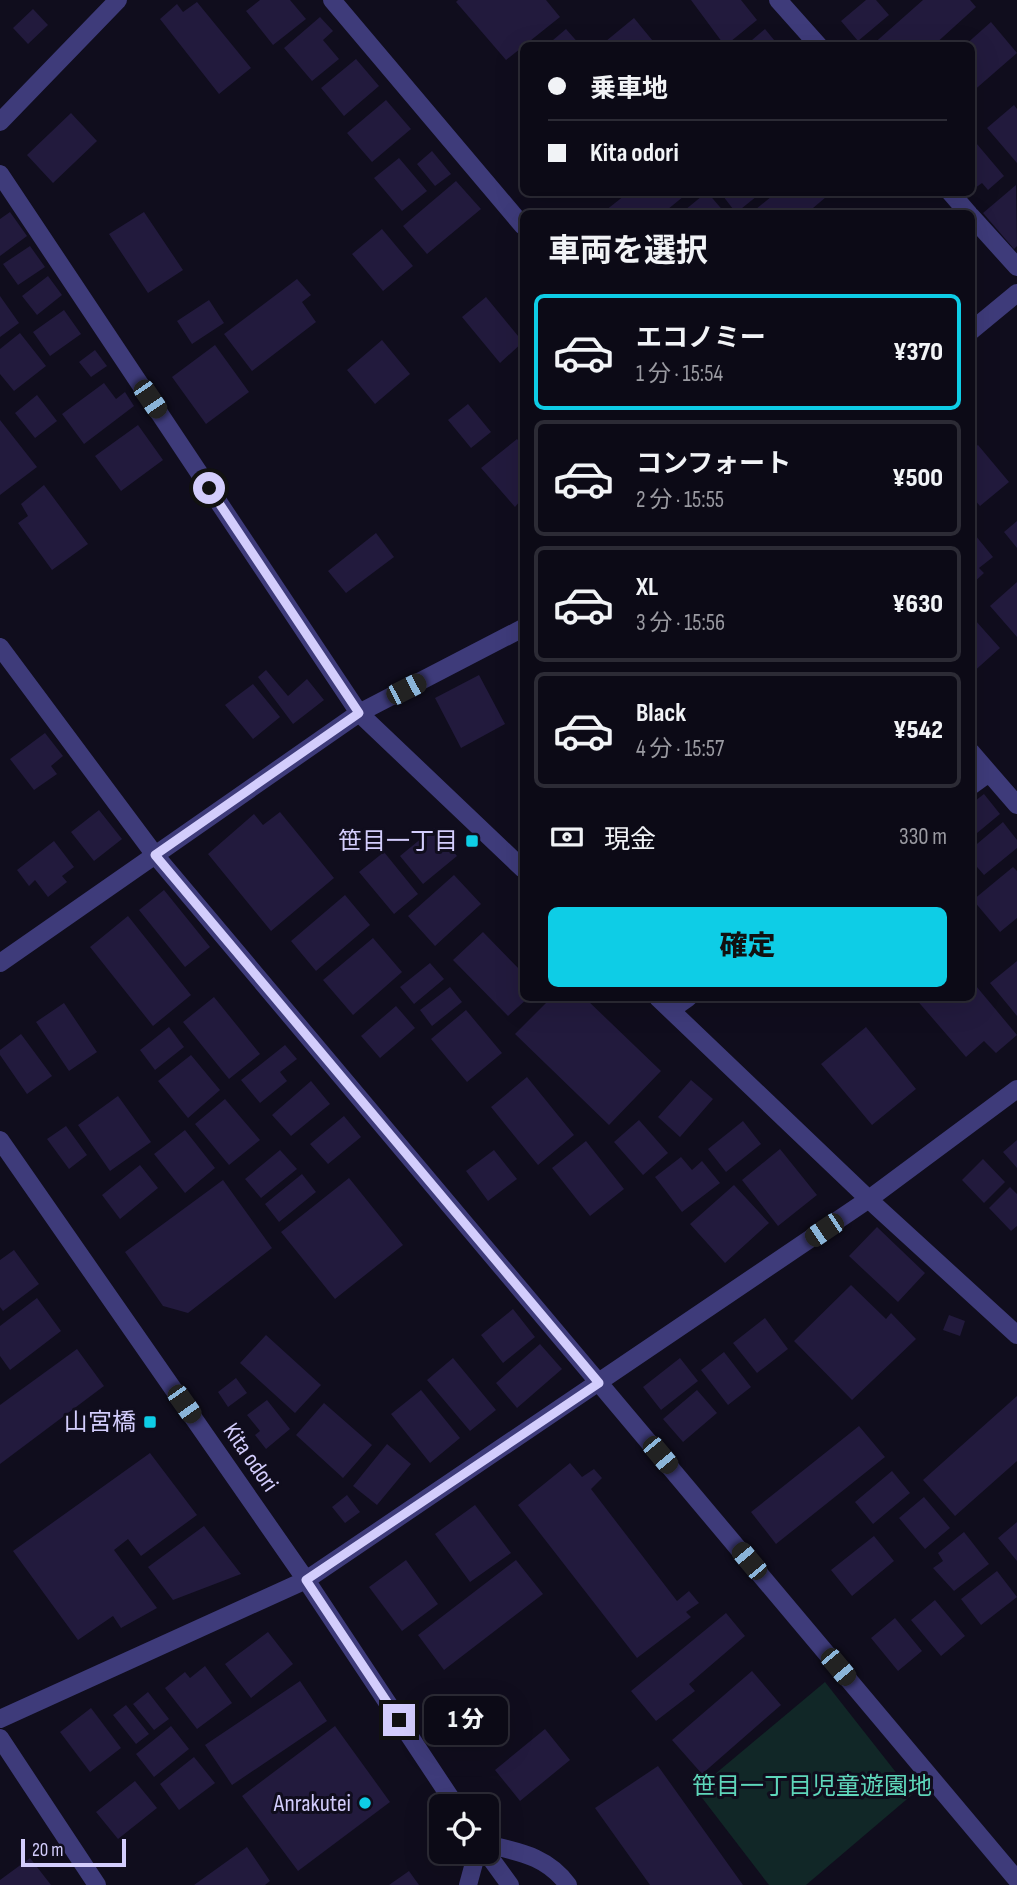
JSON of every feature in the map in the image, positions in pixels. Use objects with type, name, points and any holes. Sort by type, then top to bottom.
[{"type":"street","points":[[0,122],[118,0]]},
{"type":"street","points":[[332,0],[520,222]]},
{"type":"street","points":[[778,0],[815,42]]},
{"type":"street","points":[[0,174],[359,713],[520,866]]},
{"type":"street","points":[[953,196],[966,210]]},
{"type":"street","points":[[975,221],[1017,267]]},
{"type":"street","points":[[975,328],[1017,293]]},
{"type":"street","points":[[0,963],[359,713],[520,630]]},
{"type":"street","points":[[0,647],[155,855],[1017,1880]]},
{"type":"street","points":[[975,757],[1017,805]]},
{"type":"street","points":[[975,783],[989,773]]},
{"type":"street","points":[[664,1004],[1017,1335]]},
{"type":"street","points":[[0,1719],[306,1580],[869,1199],[1017,1089]]},
{"type":"street","name":"Kita odori","points":[[0,1140],[306,1580],[448,1794]]},
{"type":"street","points":[[0,1738],[97,1885]]},
{"type":"street","points":[[499,1848],[542,1860],[558,1871],[568,1885]]},
{"type":"street","points":[[468,1885],[474,1864]]},
{"type":"street","points":[[495,1864],[510,1885]]},
{"type":"green space","name":"笹目一丁目児童遊園地","points":[[825,1682],[913,1794],[806,1885],[769,1885],[696,1790]]},
{"type":"building","points":[[260,0],[290,0],[306,19],[273,45],[246,11]]},
{"type":"building","points":[[546,0],[560,17],[529,42],[520,42],[520,49],[506,60],[456,2]]},
{"type":"building","points":[[691,0],[741,0],[757,20],[730,42],[722,42]]},
{"type":"building","points":[[866,0],[876,0],[889,15],[858,41],[841,21]]},
{"type":"building","points":[[923,0],[970,0],[976,7],[937,42],[876,42]]},
{"type":"building","points":[[197,2],[251,68],[219,94],[160,19],[177,4],[183,12]]},
{"type":"building","points":[[33,9],[48,25],[28,44],[13,28]]},
{"type":"building","points":[[320,17],[333,31],[323,40],[339,59],[312,81],[284,48]]},
{"type":"building","points":[[634,18],[654,42],[605,42]]},
{"type":"building","points":[[991,22],[1017,53],[975,90],[975,42],[968,42]]},
{"type":"building","points":[[566,29],[577,42],[551,42]]},
{"type":"building","points":[[765,29],[776,42],[750,42]]},
{"type":"building","points":[[356,59],[379,86],[344,116],[321,88]]},
{"type":"building","points":[[386,100],[411,129],[372,162],[347,133]]},
{"type":"building","points":[[1014,105],[1017,109],[1017,163],[987,128]]},
{"type":"building","points":[[71,113],[97,141],[53,183],[27,155]]},
{"type":"building","points":[[975,142],[1004,176],[988,190],[982,183],[975,188]]},
{"type":"building","points":[[432,151],[451,174],[435,186],[417,164]]},
{"type":"building","points":[[399,158],[427,191],[402,211],[374,178]]},
{"type":"building","points":[[456,181],[481,209],[427,254],[403,226]]},
{"type":"building","points":[[1016,185],[1017,246],[1014,249],[983,213]]},
{"type":"building","points":[[624,196],[684,196],[667,210],[606,210]]},
{"type":"building","points":[[702,196],[710,196],[723,210],[685,210]]},
{"type":"building","points":[[723,196],[757,196],[740,210],[734,210]]},
{"type":"building","points":[[772,196],[826,197],[811,210],[755,210]]},
{"type":"building","points":[[10,212],[27,236],[0,256],[0,219]]},
{"type":"building","points":[[144,212],[183,270],[148,293],[109,234]]},
{"type":"building","points":[[382,229],[413,266],[383,291],[352,254]]},
{"type":"building","points":[[30,246],[45,267],[18,285],[3,264]]},
{"type":"building","points":[[48,276],[62,295],[37,315],[22,296]]},
{"type":"building","points":[[297,279],[311,295],[302,302],[316,322],[252,371],[224,334]]},
{"type":"building","points":[[0,296],[19,323],[0,337]]},
{"type":"building","points":[[486,297],[520,338],[520,345],[500,363],[462,317]]},
{"type":"building","points":[[209,300],[224,323],[192,344],[177,321]]},
{"type":"building","points":[[64,310],[81,334],[50,356],[33,332]]},
{"type":"building","points":[[20,333],[46,366],[14,391],[0,374],[0,349]]},
{"type":"building","points":[[382,340],[410,374],[375,404],[347,370]]},
{"type":"building","points":[[215,345],[249,392],[206,424],[172,377]]},
{"type":"building","points":[[95,350],[107,366],[91,377],[79,362]]},
{"type":"building","points":[[104,383],[116,399],[125,392],[134,406],[84,444],[62,414]]},
{"type":"building","points":[[37,395],[57,421],[35,438],[15,413]]},
{"type":"building","points":[[468,404],[491,432],[471,448],[448,420]]},
{"type":"building","points":[[0,420],[37,467],[0,495]]},
{"type":"building","points":[[138,425],[163,460],[121,491],[95,456]]},
{"type":"building","points":[[517,439],[520,442],[520,501],[515,507],[481,468]]},
{"type":"building","points":[[978,445],[1009,482],[980,506],[975,500],[975,447]]},
{"type":"building","points":[[44,485],[88,544],[52,570],[18,523],[28,516],[21,504]]},
{"type":"building","points":[[1017,521],[1017,548],[1004,532]]},
{"type":"building","points":[[376,533],[394,557],[346,593],[328,571]]},
{"type":"building","points":[[975,535],[993,557],[979,568],[984,573],[975,581]]},
{"type":"building","points":[[1017,582],[1017,637],[990,606]]},
{"type":"building","points":[[975,620],[1000,648],[975,670]]},
{"type":"building","points":[[266,670],[288,696],[307,679],[324,700],[293,724],[258,677]]},
{"type":"building","points":[[479,675],[505,724],[461,748],[435,698]]},
{"type":"building","points":[[253,684],[280,717],[253,739],[225,705]]},
{"type":"building","points":[[45,733],[63,756],[51,766],[57,774],[34,790],[10,759]]},
{"type":"building","points":[[984,794],[1000,814],[975,835],[975,801]]},
{"type":"building","points":[[99,810],[122,839],[94,861],[71,832]]},
{"type":"building","points":[[280,812],[334,878],[271,931],[208,854],[254,814],[263,825]]},
{"type":"building","points":[[1003,822],[1017,840],[1017,848],[984,875],[975,865],[975,846]]},
{"type":"building","points":[[434,828],[457,856],[423,884],[400,856]]},
{"type":"building","points":[[54,841],[74,867],[62,876],[67,882],[48,897],[35,880],[29,886],[17,870]]},
{"type":"building","points":[[384,852],[418,894],[394,914],[359,872]]},
{"type":"building","points":[[1013,867],[1017,871],[1017,918],[1000,932],[975,902],[975,898]]},
{"type":"building","points":[[454,875],[481,904],[435,946],[408,916]]},
{"type":"building","points":[[164,890],[210,947],[185,967],[139,910]]},
{"type":"building","points":[[345,895],[370,925],[316,971],[291,941]]},
{"type":"building","points":[[128,916],[191,995],[153,1026],[90,947]]},
{"type":"building","points":[[483,932],[520,970],[520,1001],[525,1001],[508,1016],[453,960]]},
{"type":"building","points":[[373,938],[402,972],[353,1015],[323,980]]},
{"type":"building","points":[[1017,961],[1017,1016],[990,983]]},
{"type":"building","points":[[430,963],[444,979],[414,1004],[400,987]]},
{"type":"building","points":[[975,985],[1017,1035],[996,1053],[984,1041],[966,1057],[918,1001],[975,1001]]},
{"type":"building","points":[[450,987],[462,1002],[432,1026],[420,1010]]},
{"type":"building","points":[[214,997],[260,1054],[229,1079],[183,1022]]},
{"type":"building","points":[[548,1001],[588,1001],[661,1071],[609,1125],[515,1034]]},
{"type":"building","points":[[64,1003],[97,1052],[69,1071],[36,1022]]},
{"type":"building","points":[[396,1006],[415,1028],[380,1058],[361,1036]]},
{"type":"building","points":[[466,1010],[502,1053],[467,1082],[431,1039]]},
{"type":"building","points":[[169,1027],[184,1047],[155,1070],[140,1050]]},
{"type":"building","points":[[866,1027],[916,1089],[872,1125],[821,1064]]},
{"type":"building","points":[[21,1034],[52,1076],[27,1094],[0,1055],[0,1050]]},
{"type":"building","points":[[285,1045],[297,1059],[280,1072],[287,1081],[260,1103],[241,1080]]},
{"type":"building","points":[[191,1055],[220,1090],[188,1118],[158,1081]]},
{"type":"building","points":[[527,1077],[574,1135],[538,1165],[491,1107]]},
{"type":"building","points":[[691,1080],[713,1099],[680,1137],[658,1117]]},
{"type":"building","points":[[311,1081],[330,1104],[291,1136],[272,1115]]},
{"type":"building","points":[[118,1096],[151,1142],[110,1171],[78,1125]]},
{"type":"building","points":[[225,1099],[260,1140],[229,1165],[195,1124]]},
{"type":"building","points":[[344,1116],[361,1137],[328,1164],[310,1144]]},
{"type":"building","points":[[639,1120],[668,1153],[643,1175],[614,1142]]},
{"type":"building","points":[[743,1121],[761,1144],[726,1172],[708,1149]]},
{"type":"building","points":[[66,1126],[87,1155],[69,1169],[47,1139]]},
{"type":"building","points":[[185,1130],[215,1168],[185,1193],[154,1154]]},
{"type":"building","points":[[1017,1140],[1017,1168],[1003,1152]]},
{"type":"building","points":[[586,1141],[624,1189],[590,1216],[552,1168]]},
{"type":"building","points":[[780,1149],[817,1195],[778,1226],[742,1180]]},
{"type":"building","points":[[280,1150],[297,1169],[261,1198],[245,1179]]},
{"type":"building","points":[[494,1150],[517,1179],[488,1201],[466,1171]]},
{"type":"building","points":[[681,1157],[692,1170],[702,1161],[720,1183],[682,1212],[655,1177]]},
{"type":"building","points":[[983,1159],[1005,1182],[984,1203],[962,1180]]},
{"type":"building","points":[[140,1165],[158,1188],[120,1219],[102,1195]]},
{"type":"building","points":[[302,1174],[316,1192],[279,1222],[265,1204]]},
{"type":"building","points":[[349,1178],[403,1245],[335,1299],[281,1232]]},
{"type":"building","points":[[223,1180],[272,1248],[188,1313],[163,1306],[125,1252]]},
{"type":"building","points":[[734,1185],[769,1223],[725,1263],[690,1224]]},
{"type":"building","points":[[1010,1187],[1017,1194],[1017,1226],[1011,1231],[989,1208]]},
{"type":"building","points":[[877,1227],[925,1273],[898,1302],[849,1256]]},
{"type":"building","points":[[14,1250],[39,1284],[3,1311],[0,1307],[0,1260]]},
{"type":"building","points":[[851,1285],[886,1319],[891,1313],[916,1339],[852,1400],[794,1341]]},
{"type":"building","points":[[37,1298],[61,1331],[10,1370],[0,1356],[0,1326]]},
{"type":"building","points":[[513,1309],[535,1337],[503,1363],[481,1335]]},
{"type":"building","points":[[949,1315],[965,1321],[960,1336],[943,1330]]},
{"type":"building","points":[[765,1318],[788,1349],[757,1373],[733,1343]]},
{"type":"building","points":[[266,1335],[321,1385],[295,1413],[240,1363]]},
{"type":"building","points":[[540,1344],[562,1369],[517,1408],[496,1383]]},
{"type":"building","points":[[77,1349],[104,1386],[0,1464],[0,1405]]},
{"type":"building","points":[[724,1352],[751,1387],[728,1405],[701,1370]]},
{"type":"building","points":[[453,1358],[496,1410],[470,1431],[427,1380]]},
{"type":"building","points":[[680,1358],[698,1381],[661,1410],[643,1387]]},
{"type":"building","points":[[236,1378],[247,1393],[228,1407],[218,1392]]},
{"type":"building","points":[[421,1390],[460,1438],[430,1463],[391,1414]]},
{"type":"building","points":[[697,1390],[717,1413],[683,1442],[663,1419]]},
{"type":"building","points":[[1017,1396],[1017,1461],[955,1516],[923,1480]]},
{"type":"building","points":[[267,1400],[290,1429],[266,1449],[255,1435],[260,1431],[247,1415]]},
{"type":"building","points":[[324,1403],[372,1445],[343,1478],[296,1435]]},
{"type":"building","points":[[859,1426],[885,1457],[776,1544],[751,1512]]},
{"type":"building","points":[[387,1444],[411,1464],[377,1505],[353,1486]]},
{"type":"building","points":[[150,1453],[197,1515],[141,1556],[128,1539],[114,1550],[157,1608],[121,1628],[113,1616],[78,1640],[13,1551]]},
{"type":"building","points":[[570,1463],[582,1477],[594,1469],[602,1478],[591,1489],[677,1601],[689,1591],[699,1603],[686,1612],[691,1617],[637,1658],[518,1505]]},
{"type":"building","points":[[892,1471],[910,1493],[873,1524],[855,1502]]},
{"type":"building","points":[[347,1495],[360,1512],[345,1523],[332,1507]]},
{"type":"building","points":[[924,1497],[950,1528],[925,1549],[899,1518]]},
{"type":"building","points":[[475,1505],[511,1553],[470,1582],[435,1534]]},
{"type":"building","points":[[1017,1522],[1017,1561],[998,1538]]},
{"type":"building","points":[[204,1526],[241,1574],[173,1600],[148,1567]]},
{"type":"building","points":[[964,1532],[989,1564],[954,1591],[933,1568],[943,1561],[938,1553]]},
{"type":"building","points":[[874,1536],[894,1561],[852,1596],[831,1570]]},
{"type":"building","points":[[406,1560],[438,1604],[402,1631],[369,1587]]},
{"type":"building","points":[[516,1560],[543,1594],[444,1670],[418,1635]]},
{"type":"building","points":[[997,1571],[1017,1597],[981,1625],[961,1599]]},
{"type":"building","points":[[935,1600],[965,1636],[941,1656],[911,1620]]},
{"type":"building","points":[[726,1613],[745,1636],[689,1684],[695,1691],[656,1721],[631,1691]]},
{"type":"building","points":[[895,1618],[922,1651],[898,1671],[871,1638]]},
{"type":"building","points":[[268,1632],[293,1664],[251,1698],[225,1664]]},
{"type":"building","points":[[205,1666],[232,1703],[197,1729],[165,1688],[185,1672],[190,1678]]},
{"type":"building","points":[[752,1671],[781,1705],[702,1774],[672,1740]]},
{"type":"building","points":[[300,1681],[327,1721],[232,1785],[205,1745]]},
{"type":"building","points":[[148,1692],[169,1719],[154,1730],[133,1704]]},
{"type":"building","points":[[126,1705],[149,1734],[136,1744],[113,1715]]},
{"type":"building","points":[[91,1708],[121,1748],[90,1772],[60,1732]]},
{"type":"building","points":[[171,1726],[189,1749],[154,1777],[136,1754]]},
{"type":"building","points":[[335,1726],[390,1802],[298,1871],[242,1796]]},
{"type":"building","points":[[545,1729],[570,1760],[520,1801],[495,1770]]},
{"type":"building","points":[[194,1757],[215,1783],[179,1810],[160,1784]]},
{"type":"building","points":[[658,1766],[743,1885],[650,1885],[595,1808]]},
{"type":"building","points":[[135,1781],[157,1808],[118,1839],[96,1812]]},
{"type":"building","points":[[247,1847],[270,1881],[265,1885],[194,1885]]},
{"type":"building","points":[[30,1858],[51,1885],[0,1885],[0,1880]]},
{"type":"building","points":[[409,1871],[419,1885],[389,1885]]},
{"type":"place","name":"笹目一丁目","points":[[472,841]]},
{"type":"place","name":"山宮橋","points":[[150,1422]]},
{"type":"place","name":"Anrakutei","points":[[365,1803]]},
{"type":"route","points":[[209,488],[359,713],[155,855],[599,1383],[306,1580],[399,1720]]}]
